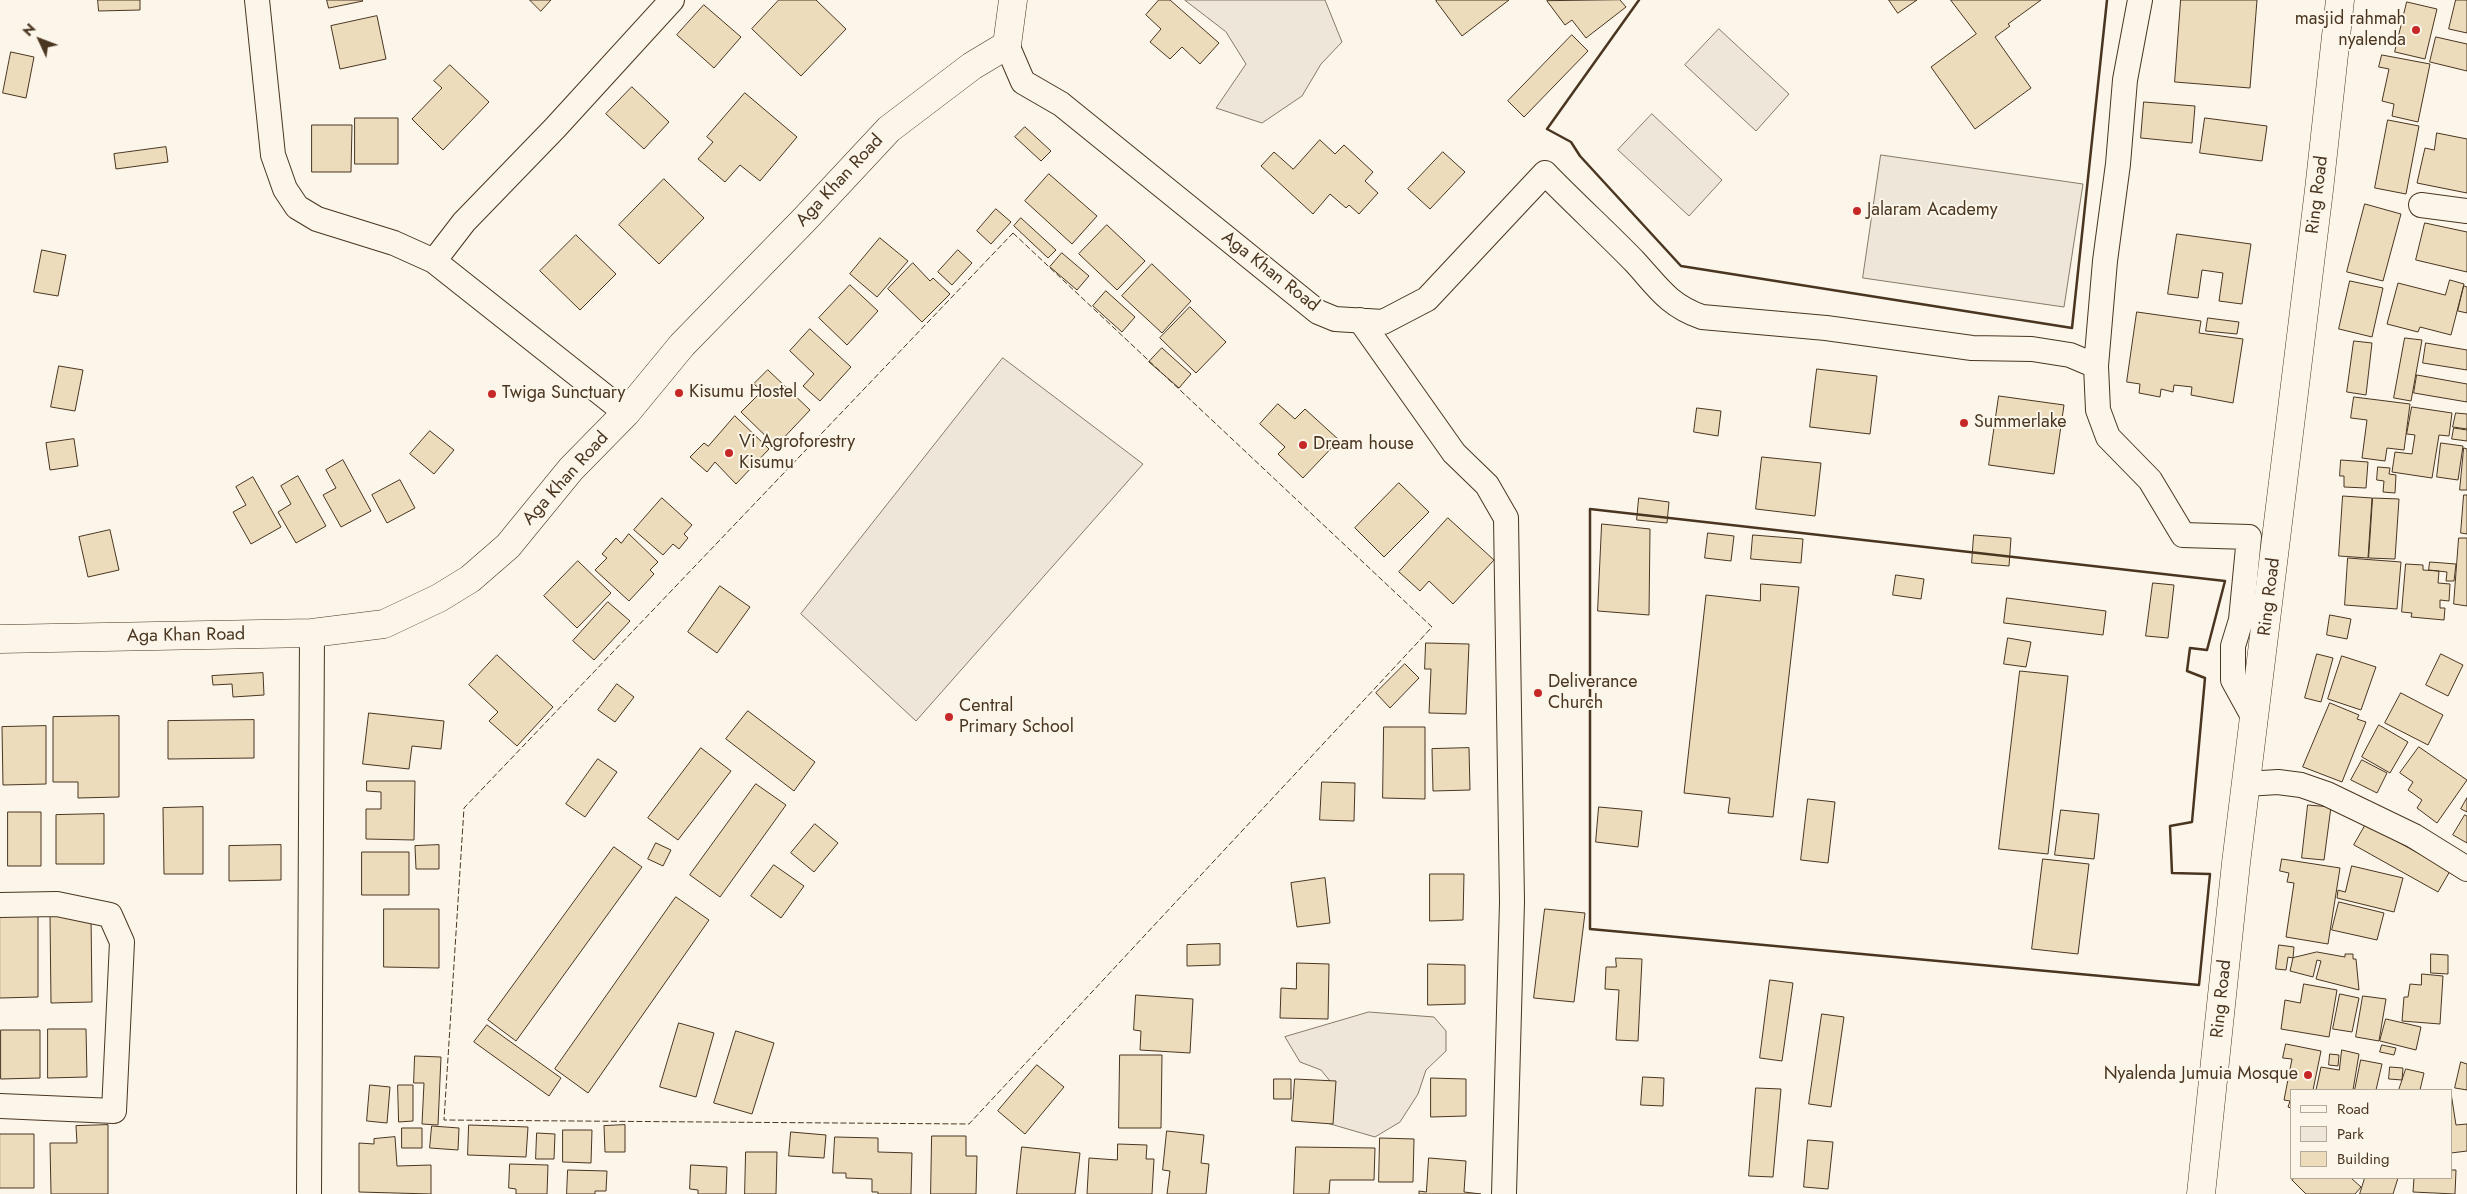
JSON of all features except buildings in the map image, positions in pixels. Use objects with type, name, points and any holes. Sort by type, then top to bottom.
[{"type":"street","points":[[257,0],[273,155],[284,189],[297,207],[317,219],[394,243],[434,261],[626,413]]},
{"type":"street","points":[[434,261],[464,222],[555,128],[672,0]]},
{"type":"street","points":[[1007,45],[1013,0]]},
{"type":"street","points":[[2140,0],[2125,80],[2118,164],[2105,261],[2096,366],[2098,410],[2108,437],[2150,480],[2183,535],[2249,537],[2241,620],[2233,646],[2233,680],[2255,720]]},
{"type":"street","name":"Ring Road","points":[[2201,1194],[2246,784],[2318,200],[2340,0]]},
{"type":"street","name":"Aga Khan Road","points":[[0,639],[312,633],[384,624],[439,598],[470,578],[508,546],[571,469],[626,413],[682,346],[804,220],[889,128],[972,66],[1007,45],[1023,82],[1061,104],[1318,312],[1335,319],[1383,322],[1427,299],[1545,173],[1634,262],[1665,296],[1683,310],[1702,316],[1826,328],[1972,348],[2032,349],[2070,355],[2096,366]]},
{"type":"street","points":[[2421,205],[2467,211]]},
{"type":"street","points":[[1360,320],[1454,453],[1487,485],[1506,518],[1512,902],[1504,1194]]},
{"type":"street","points":[[309,1194],[312,633]]},
{"type":"street","points":[[2246,784],[2278,782],[2301,785],[2327,794],[2414,836],[2467,869]]},
{"type":"street","points":[[0,905],[57,904],[110,915],[122,942],[114,1110],[0,1106]]},
{"type":"green space","points":[[1185,0],[1325,0],[1342,42],[1321,64],[1302,96],[1262,123],[1216,108],[1246,64],[1226,32]]},
{"type":"green space","points":[[1719,29],[1789,94],[1756,131],[1685,65]]},
{"type":"green space","points":[[1652,114],[1722,180],[1689,216],[1618,150]]},
{"type":"green space","points":[[1881,155],[2083,184],[2064,307],[1863,278]]},
{"type":"green space","points":[[1003,358],[1143,464],[916,721],[801,614]]},
{"type":"green space","points":[[1369,1012],[1434,1017],[1446,1031],[1446,1051],[1426,1070],[1418,1094],[1400,1122],[1375,1137],[1327,1123],[1334,1086],[1321,1070],[1300,1062],[1285,1037]]},
{"type":"fence","points":[[1013,233],[1432,627],[969,1124],[444,1120],[464,808],[1013,233]]},
{"type":"wall","points":[[1639,0],[1547,129],[1571,142],[1580,156],[1681,266],[2072,328],[2107,0]]},
{"type":"wall","points":[[1590,509],[2225,581],[2207,650],[2190,648],[2187,671],[2205,678],[2192,822],[2170,826],[2172,873],[2210,874],[2199,985],[1590,929],[1590,509]]},
{"type":"place","name":"masjid rahmah nyalenda","points":[[2416,30]]},
{"type":"place","name":"Jalaram Academy","points":[[1857,211]]},
{"type":"place","name":"Kisumu Hostel","points":[[679,393]]},
{"type":"place","name":"Twiga Sunctuary","points":[[492,394]]},
{"type":"place","name":"Summerlake","points":[[1964,423]]},
{"type":"place","name":"Dream house","points":[[1303,445]]},
{"type":"place","name":"Vi Agroforestry Kisumu","points":[[729,453]]},
{"type":"place","name":"Deliverance Church","points":[[1538,693]]},
{"type":"place","name":"Central Primary School","points":[[949,717]]},
{"type":"place","name":"Nyalenda Jumuia Mosque","points":[[2308,1075]]}]
